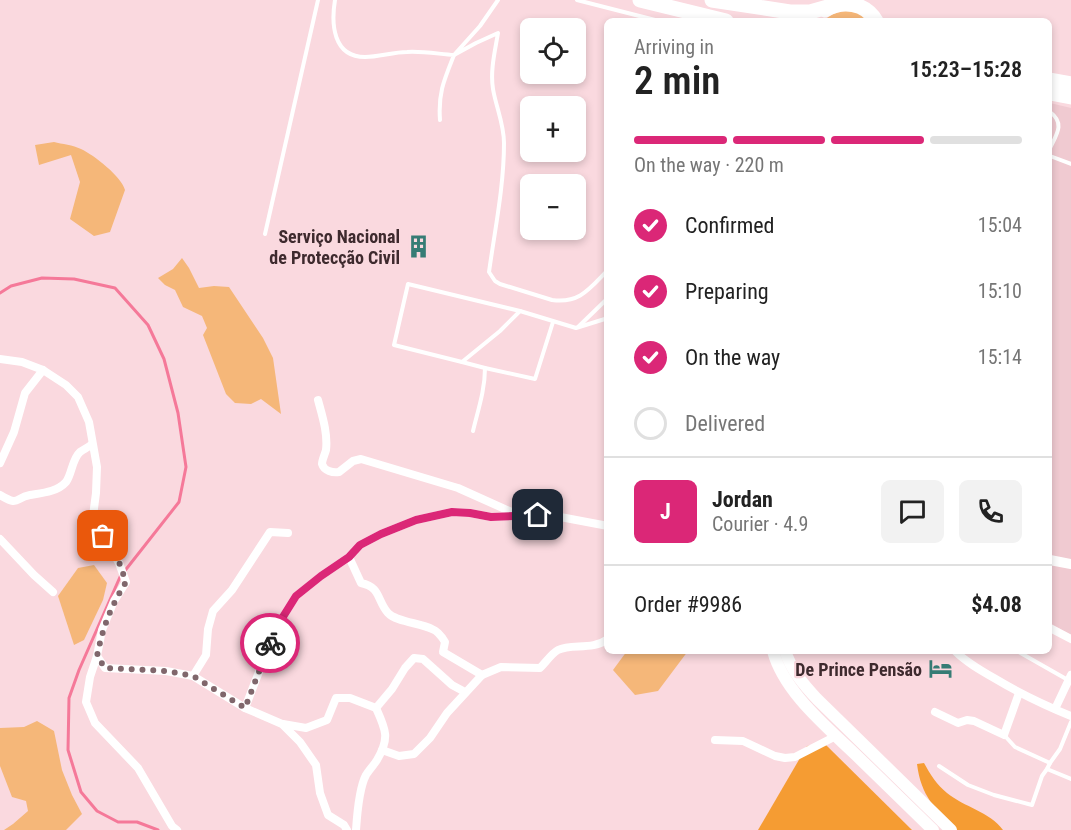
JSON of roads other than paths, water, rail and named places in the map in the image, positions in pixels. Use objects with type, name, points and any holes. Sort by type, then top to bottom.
[{"type":"highway","points":[[640,0],[714,18]]},
{"type":"highway","points":[[712,0],[790,12],[810,12],[834,3],[855,4],[865,8],[875,18]]},
{"type":"highway","points":[[817,18],[821,12],[834,3]]},
{"type":"highway","points":[[1052,80],[1071,84]]},
{"type":"highway","points":[[1052,93],[1071,97]]},
{"type":"main road","points":[[1052,560],[1071,563]]},
{"type":"main road","points":[[774,654],[778,667],[791,689],[933,830]]},
{"type":"main road","points":[[786,654],[801,682],[951,830]]},
{"type":"street","points":[[868,0],[875,18]]},
{"type":"street","points":[[0,359],[22,362],[43,370],[66,384],[78,397],[89,422],[97,467],[93,516],[119,562],[126,582],[114,601],[102,630],[86,702],[95,723],[138,768],[172,826],[177,830]]},
{"type":"street","points":[[0,463],[14,432],[25,393],[43,370]]},
{"type":"street","points":[[318,400],[326,442],[322,464],[330,472],[339,472],[353,461],[361,459],[458,489],[519,516]]},
{"type":"street","points":[[0,495],[10,501],[18,501],[27,495],[55,490],[66,482],[78,453],[92,444]]},
{"type":"street","points":[[245,708],[276,628],[296,596],[349,557],[360,545],[381,534],[398,526],[452,512],[491,517],[555,516],[604,525]]},
{"type":"street","points":[[193,676],[206,655],[208,629],[213,611],[232,590],[270,532],[288,533]]},
{"type":"street","points":[[0,539],[53,592]]},
{"type":"street","points":[[349,557],[360,583],[369,585],[379,596],[388,614],[435,629],[445,642],[443,652],[482,675]]},
{"type":"street","points":[[1052,629],[1071,639]]},
{"type":"street","points":[[382,750],[399,756],[414,754],[482,675],[501,667],[540,668],[558,650],[604,642]]},
{"type":"street","points":[[959,654],[1018,693],[1071,716]]},
{"type":"street","points":[[97,656],[105,668],[166,671],[193,676],[245,708],[282,724],[306,728],[327,720],[336,698],[350,698],[376,708],[387,741],[377,761],[365,776],[358,807],[356,830]]},
{"type":"street","points":[[376,708],[393,689],[405,668],[414,658],[423,659],[452,685],[465,692]]},
{"type":"street","points":[[1055,709],[1070,678]]},
{"type":"street","points":[[935,712],[958,723],[966,720],[974,721],[1004,735],[1018,693]]},
{"type":"street","points":[[282,724],[300,742],[316,765],[320,793],[328,814],[344,825],[347,830]]},
{"type":"street","points":[[716,740],[743,741],[775,756],[785,758],[795,757],[836,736]]},
{"type":"lane","points":[[265,234],[318,0]]},
{"type":"lane","points":[[335,0],[333,21],[338,42],[349,54],[358,57],[408,51],[454,56],[498,33],[492,80],[504,127],[504,144],[502,188],[489,272],[500,284],[552,300],[567,301],[582,295],[604,274]]},
{"type":"lane","points":[[440,120],[441,87],[454,56],[480,26],[498,0]]},
{"type":"lane","points":[[576,0],[647,18]]},
{"type":"lane","points":[[1052,113],[1057,117],[1059,123],[1052,144]]},
{"type":"lane","points":[[1052,157],[1071,164]]},
{"type":"lane","points":[[553,322],[535,379],[394,345],[408,284],[520,311],[576,328],[604,319]]},
{"type":"lane","points":[[576,328],[604,302]]},
{"type":"lane","points":[[462,362],[500,331],[520,311]]},
{"type":"lane","points":[[473,431],[483,394],[485,368]]},
{"type":"lane","points":[[1023,654],[1070,678]]},
{"type":"lane","points":[[939,766],[968,785],[1032,805],[1042,776],[1071,722]]},
{"type":"lane","points":[[1004,735],[1015,747],[1050,763]]},
{"type":"lane","points":[[1047,769],[1071,779]]},
{"type":"waterway","points":[[0,293],[11,286],[42,278],[74,279],[115,288],[148,325],[164,359],[178,413],[186,467],[179,502],[120,577],[69,698],[68,750],[81,792],[97,811],[118,822],[137,822],[158,830]]},
{"type":"place","name":"Serviço Nacional de Protecção Civil","points":[[418,246]]},
{"type":"place","name":"De Prince Pensão","points":[[940,669]]}]
